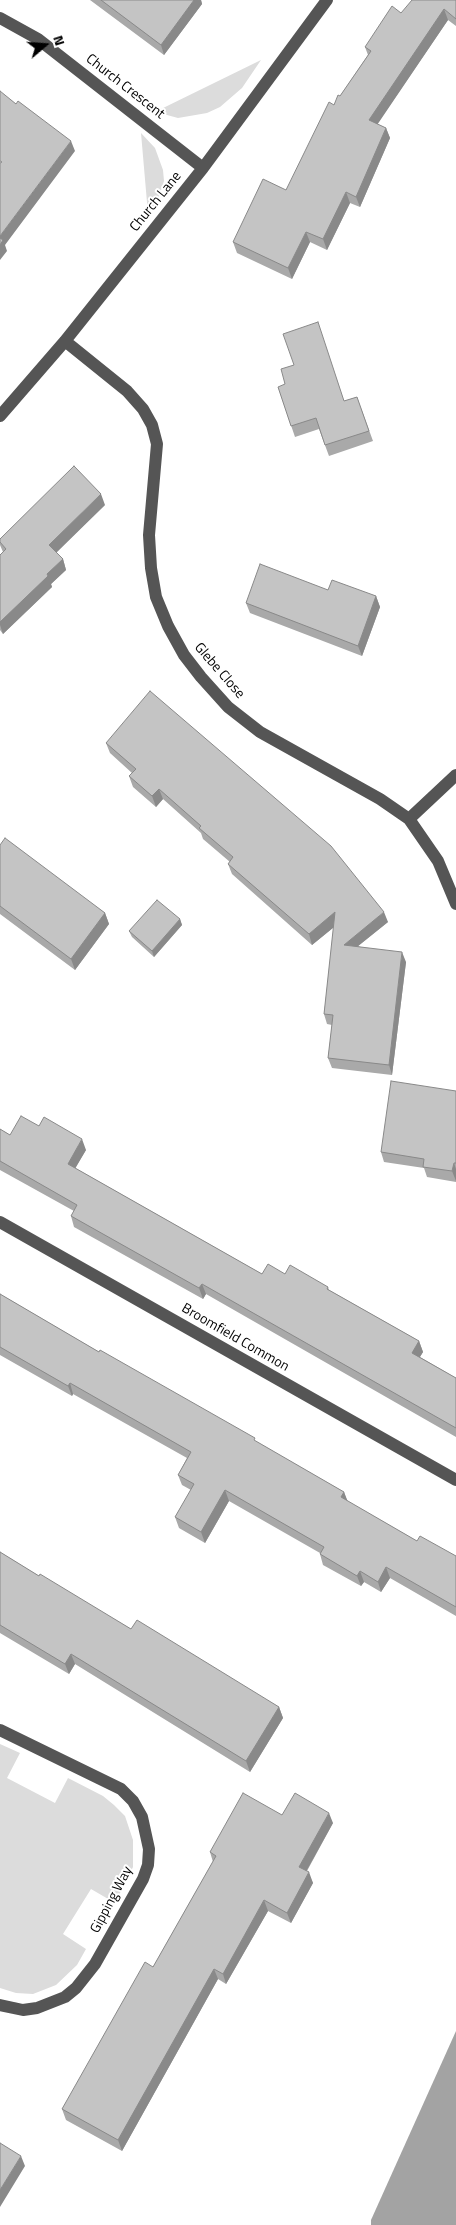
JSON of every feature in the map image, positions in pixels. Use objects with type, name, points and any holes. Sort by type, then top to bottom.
[{"type":"street","name":"Church Lane","points":[[0,416],[65,341],[203,168],[327,0]]},
{"type":"street","name":"Church Crescent","points":[[0,18],[38,39],[203,168]]},
{"type":"street","name":"Glebe Close","points":[[65,341],[127,391],[143,409],[152,424],[157,444],[148,535],[151,568],[156,597],[168,626],[184,655],[201,678],[228,707],[260,732],[380,799],[409,819],[438,861],[456,904]]},
{"type":"street","points":[[409,819],[456,775]]},
{"type":"street","name":"Broomfield Common","points":[[0,1222],[456,1480]]},
{"type":"street","name":"Gipping Way","points":[[0,1730],[121,1789],[133,1801],[142,1817],[149,1848],[148,1865],[143,1879],[95,1964],[76,1988],[58,2001],[37,2008],[23,2010],[0,2005]]},
{"type":"shaded area","points":[[261,60],[242,88],[220,107],[207,113],[178,118],[167,115],[159,110]]},
{"type":"shaded area","points":[[141,133],[155,148],[163,170],[164,181],[158,200],[148,214]]},
{"type":"shaded area","points":[[0,1744],[20,1753],[7,1778],[55,1803],[68,1778],[103,1796],[114,1805],[125,1816],[133,1840],[133,1867],[115,1903],[91,1889],[63,1934],[86,1949],[77,1965],[56,1985],[33,1994],[16,1993],[0,1988]]},
{"type":"shaded area","points":[[456,2031],[456,2225],[371,2225],[371,2220]]},
{"type":"building","points":[[101,0],[194,0],[161,45]]},
{"type":"building","points":[[412,0],[456,0],[456,19],[444,9],[369,120],[386,128],[356,197],[346,192],[323,239],[306,232],[288,268],[233,242],[263,179],[286,190],[329,102],[334,105],[338,95],[340,96],[371,51],[365,47],[392,6],[401,13]]},
{"type":"building","points":[[0,91],[16,104],[18,101],[71,141],[0,236],[0,163],[2,162],[0,161]]},
{"type":"building","points":[[318,322],[344,401],[357,397],[369,431],[325,445],[316,418],[291,426],[278,387],[285,384],[281,369],[294,365],[283,334]]},
{"type":"building","points":[[74,466],[101,494],[49,545],[63,559],[0,622],[0,555],[6,549],[0,542],[0,539]]},
{"type":"building","points":[[260,564],[328,590],[332,580],[376,596],[358,646],[246,603]]},
{"type":"building","points":[[150,691],[331,846],[384,912],[344,945],[402,952],[389,1065],[328,1058],[333,1015],[324,1014],[335,912],[309,934],[228,864],[233,857],[199,828],[201,826],[159,789],[152,796],[129,776],[136,769],[106,743]]},
{"type":"building","points":[[5,838],[105,913],[71,959],[0,906],[0,845]]},
{"type":"building","points":[[157,900],[180,919],[152,951],[129,931]]},
{"type":"building","points":[[391,1081],[456,1091],[456,1163],[454,1163],[452,1171],[423,1167],[424,1159],[381,1152]]},
{"type":"building","points":[[21,1116],[39,1126],[44,1117],[82,1139],[68,1164],[262,1274],[268,1264],[285,1274],[290,1265],[328,1287],[327,1289],[419,1341],[412,1353],[456,1378],[456,1428],[202,1284],[199,1288],[71,1216],[77,1205],[0,1161],[0,1129],[10,1135]]},
{"type":"building","points":[[0,1294],[99,1352],[100,1350],[255,1438],[254,1440],[344,1492],[341,1497],[417,1541],[420,1536],[456,1556],[456,1607],[386,1567],[378,1582],[360,1571],[357,1576],[320,1554],[324,1547],[225,1490],[201,1532],[175,1517],[194,1484],[178,1475],[191,1452],[70,1383],[68,1386],[0,1347]]},
{"type":"building","points":[[0,1552],[131,1629],[137,1620],[279,1707],[246,1761],[71,1654],[65,1664],[0,1625]]},
{"type":"building","points":[[243,1793],[282,1815],[295,1793],[329,1813],[299,1867],[309,1872],[287,1913],[264,1900],[223,1974],[214,1969],[118,2140],[62,2109],[145,1962],[153,1967],[216,1856],[210,1852]]},
{"type":"building","points":[[0,2143],[21,2156],[0,2190]]}]
